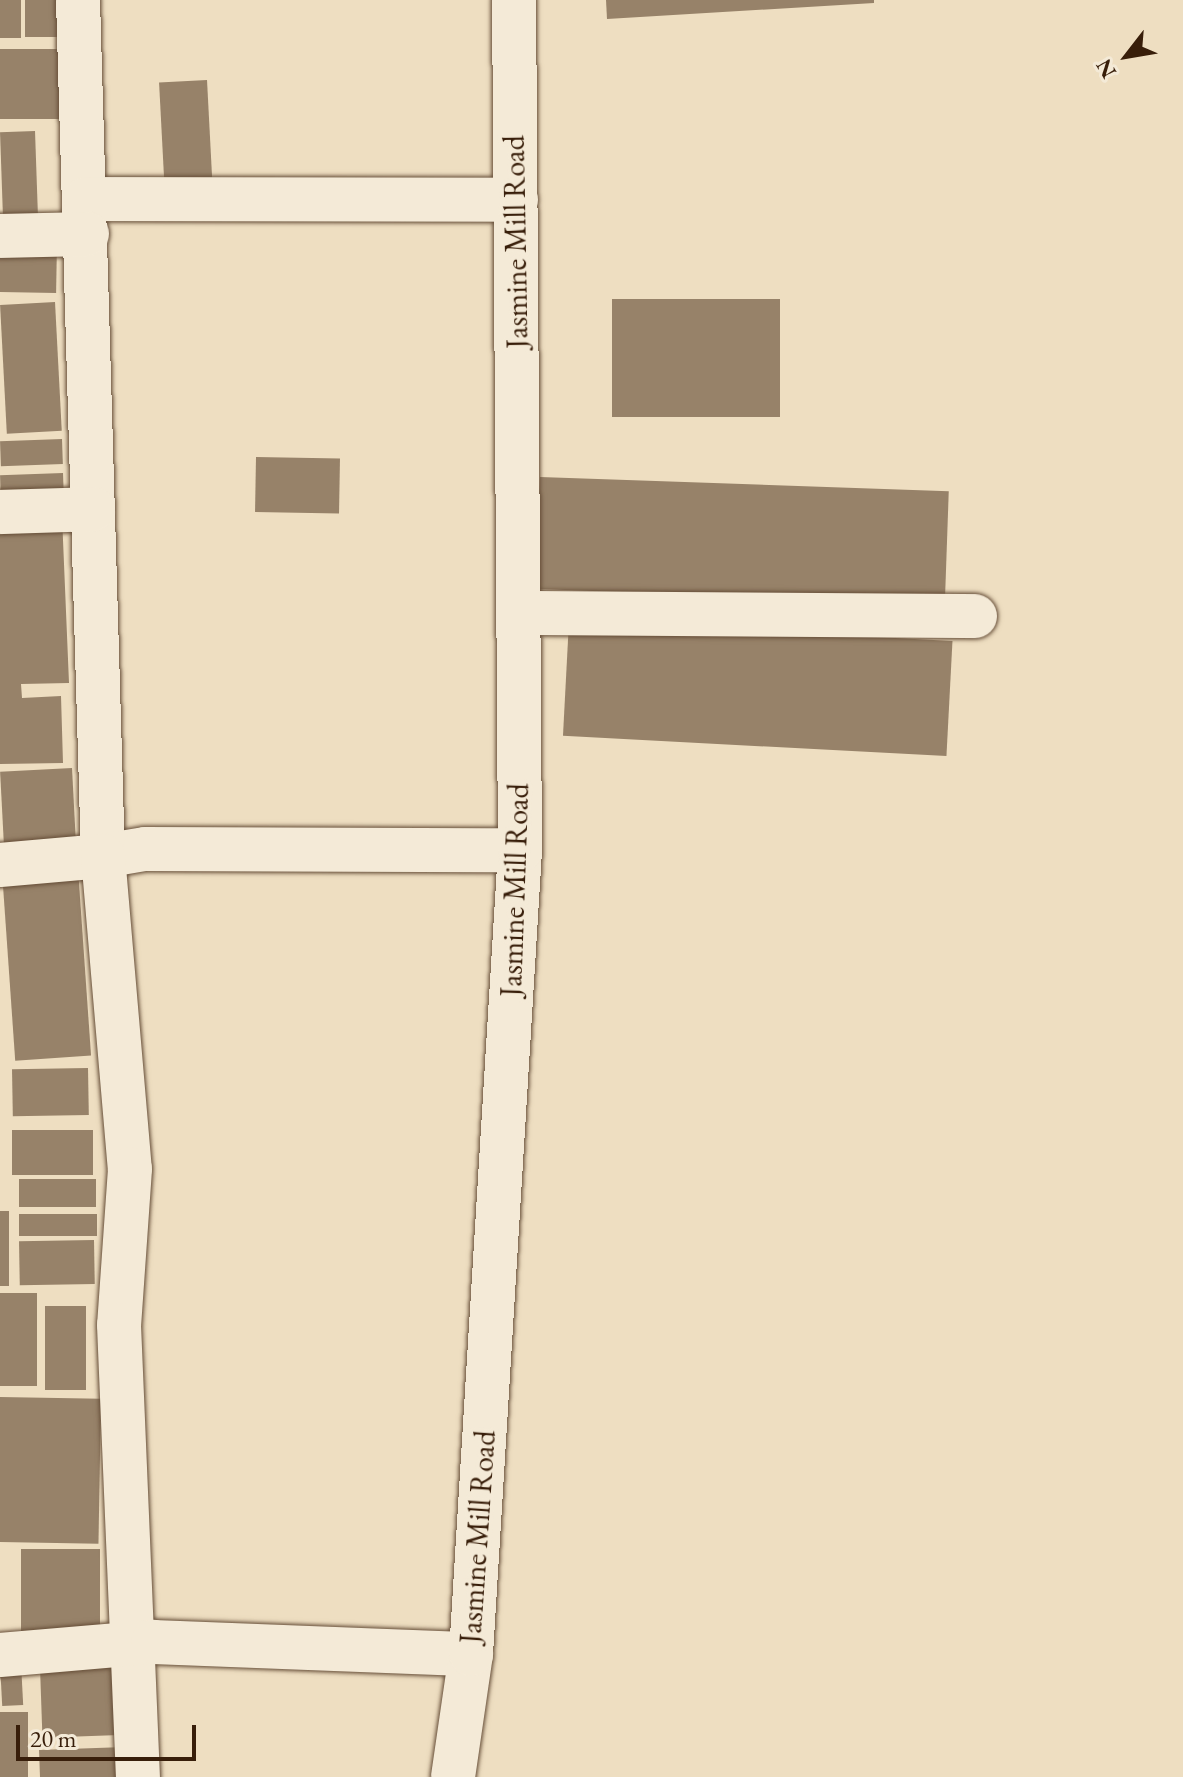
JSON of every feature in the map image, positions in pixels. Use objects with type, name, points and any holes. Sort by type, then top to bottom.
[{"type":"street","points":[[78,0],[103,856],[130,1169],[119,1325],[130,1647],[138,1777]]},
{"type":"street","name":"Jasmine Mill Road","points":[[453,1777],[471,1654],[520,850],[514,0]]},
{"type":"street","points":[[0,236],[86,216],[516,200]]},
{"type":"street","points":[[0,512],[93,509]]},
{"type":"street","points":[[519,613],[975,616]]},
{"type":"street","points":[[0,865],[145,849],[520,850]]},
{"type":"street","points":[[0,1655],[130,1647],[153,1642],[471,1654]]},
{"type":"building","points":[[0,0],[21,0],[21,38],[0,38]]},
{"type":"building","points":[[25,0],[71,0],[71,37],[25,37]]},
{"type":"building","points":[[606,0],[874,0],[874,3],[607,19]]},
{"type":"building","points":[[0,49],[71,49],[71,119],[0,119]]},
{"type":"building","points":[[207,80],[212,180],[164,182],[159,83]]},
{"type":"building","points":[[35,131],[38,225],[3,226],[0,132]]},
{"type":"building","points":[[0,241],[57,242],[56,293],[0,292]]},
{"type":"building","points":[[612,299],[780,299],[780,417],[612,417]]},
{"type":"building","points":[[55,302],[62,431],[7,434],[0,305]]},
{"type":"building","points":[[62,439],[63,464],[1,466],[0,441]]},
{"type":"building","points":[[256,457],[340,458],[339,513],[255,512]]},
{"type":"building","points":[[63,473],[64,503],[1,505],[0,475]]},
{"type":"building","points":[[540,477],[949,491],[945,603],[536,589]]},
{"type":"building","points":[[62,516],[69,683],[21,684],[22,698],[61,696],[63,763],[0,764],[0,518]]},
{"type":"building","points":[[569,621],[952,641],[946,756],[563,736]]},
{"type":"building","points":[[72,768],[77,855],[5,859],[0,772]]},
{"type":"building","points":[[78,869],[91,1056],[15,1061],[2,874]]},
{"type":"building","points":[[88,1068],[89,1115],[13,1116],[12,1069]]},
{"type":"building","points":[[12,1130],[93,1130],[93,1175],[12,1175]]},
{"type":"building","points":[[19,1179],[96,1179],[96,1207],[19,1207]]},
{"type":"building","points":[[0,1211],[9,1211],[9,1286],[0,1286]]},
{"type":"building","points":[[19,1214],[97,1214],[97,1236],[19,1236]]},
{"type":"building","points":[[94,1240],[95,1284],[20,1285],[19,1241]]},
{"type":"building","points":[[0,1293],[37,1293],[37,1386],[0,1386]]},
{"type":"building","points":[[45,1306],[86,1306],[86,1390],[45,1390]]},
{"type":"building","points":[[0,1397],[101,1399],[98,1544],[0,1542]]},
{"type":"building","points":[[21,1549],[100,1549],[100,1641],[21,1641]]},
{"type":"building","points":[[21,1663],[23,1705],[2,1706],[0,1664]]},
{"type":"building","points":[[117,1666],[119,1735],[42,1738],[40,1669]]},
{"type":"building","points":[[0,1712],[28,1712],[28,1777],[0,1777]]},
{"type":"building","points":[[125,1747],[126,1777],[40,1777],[39,1750]]}]
